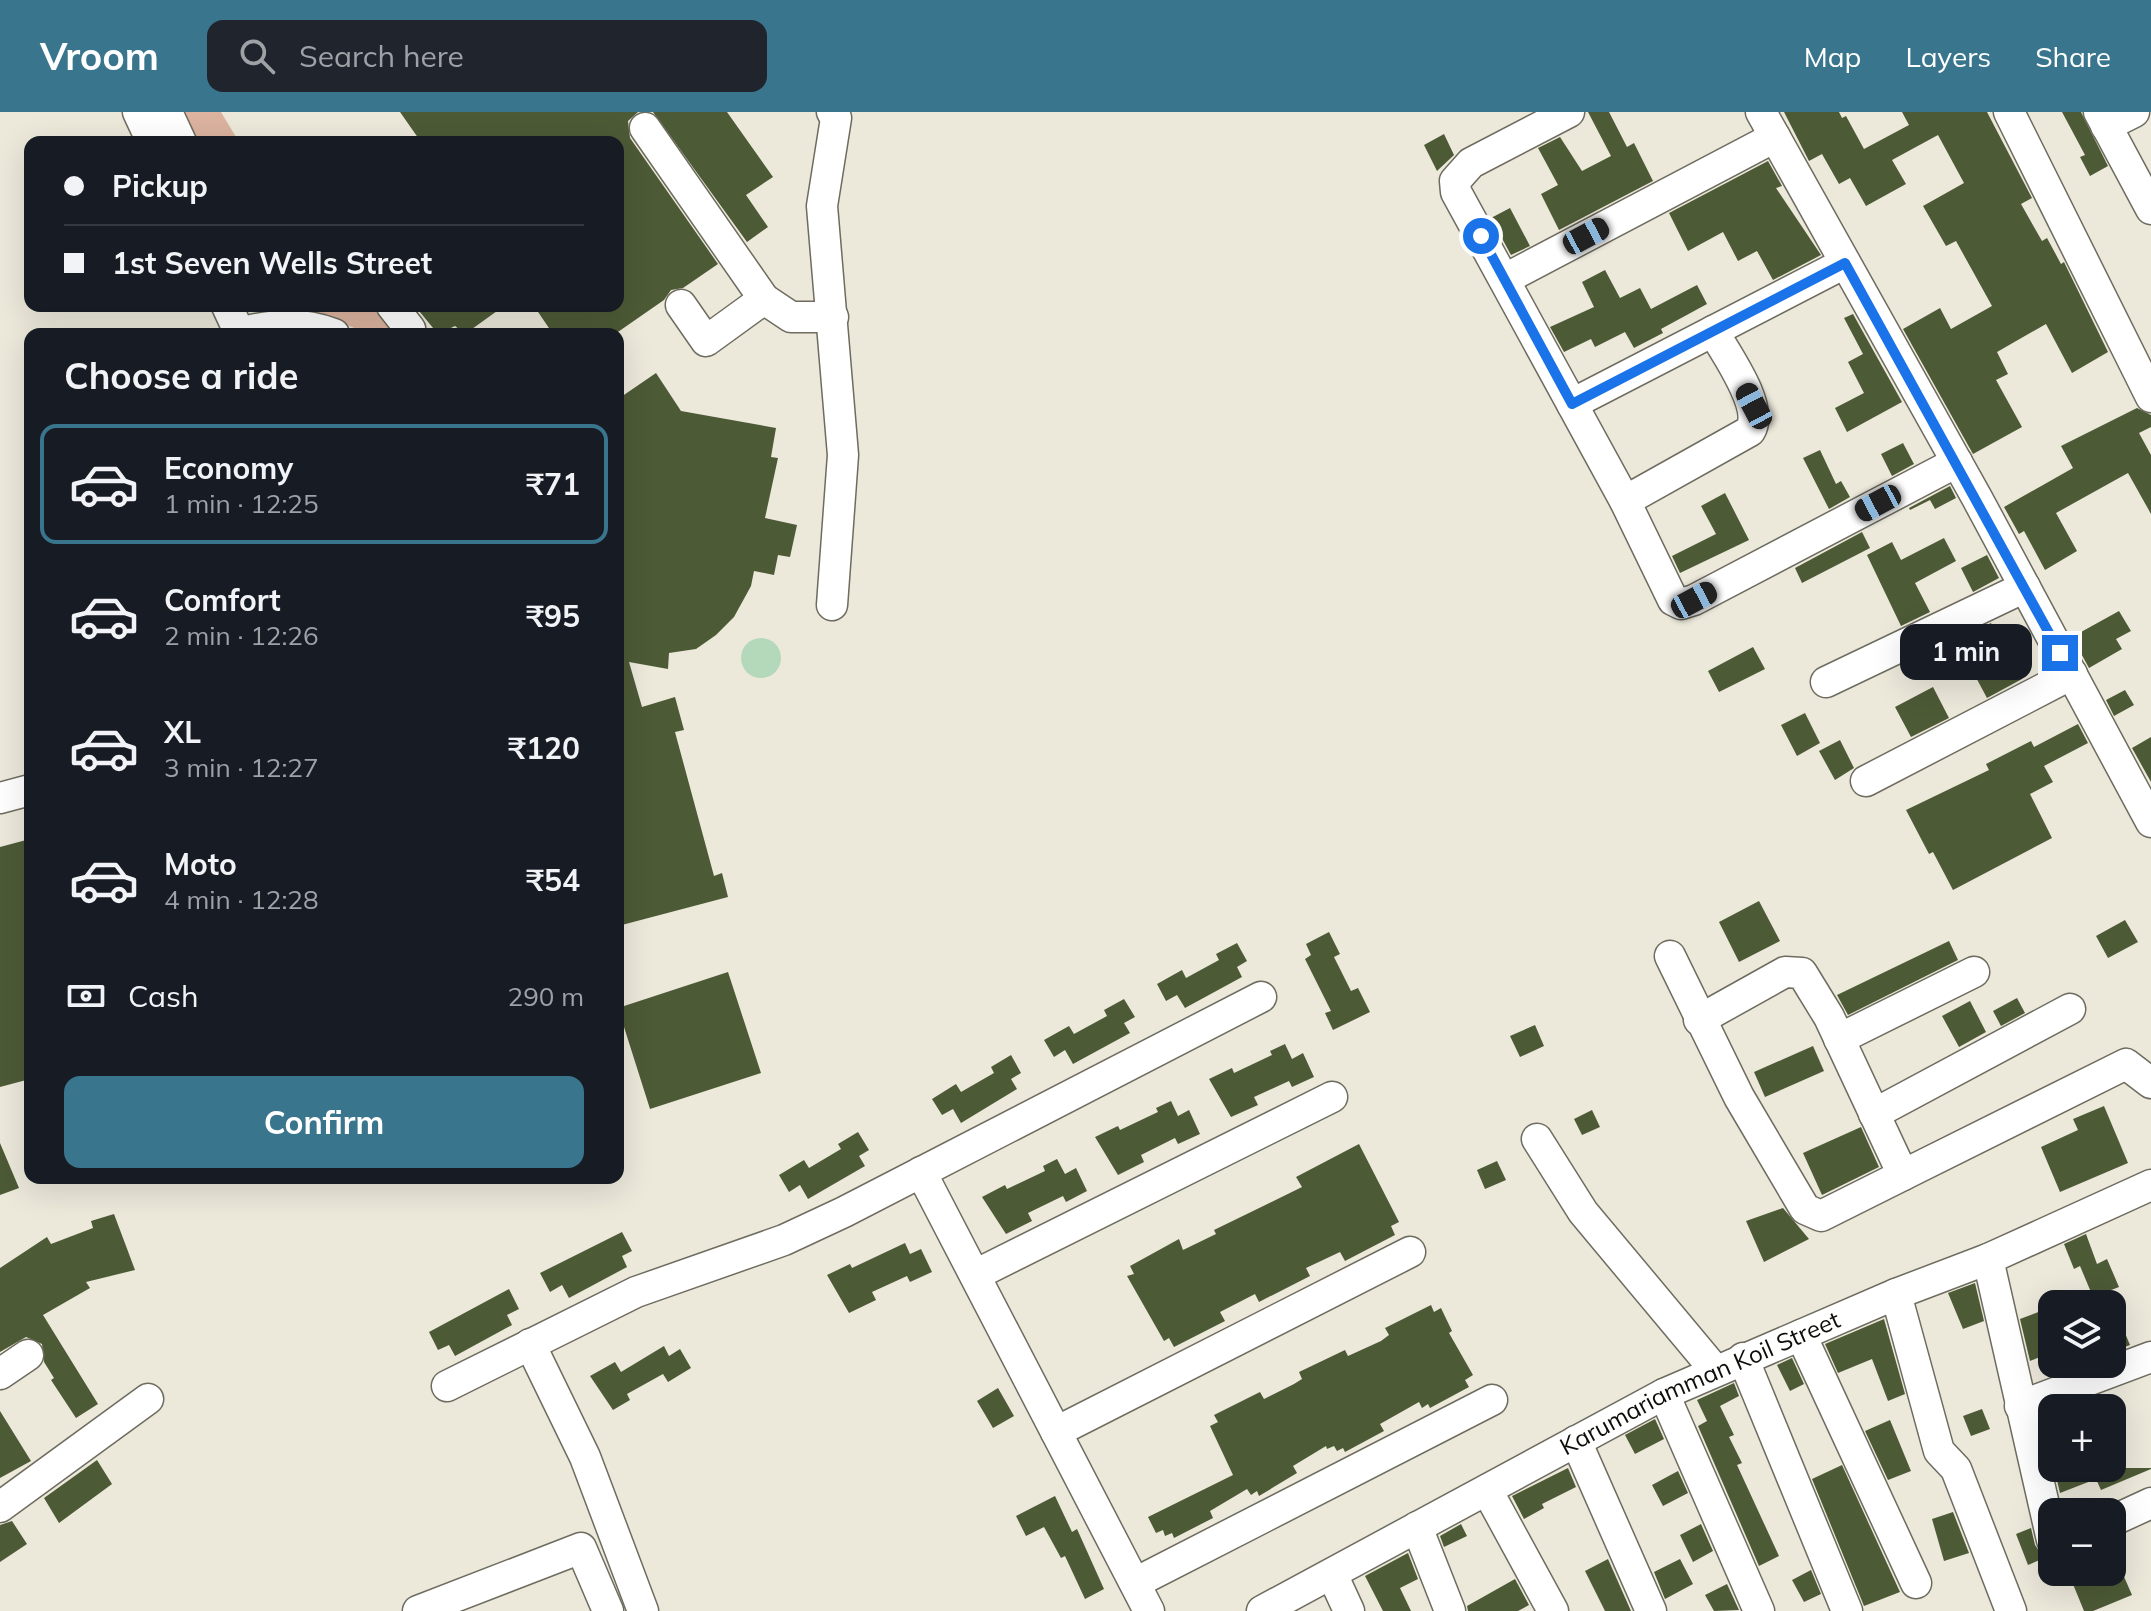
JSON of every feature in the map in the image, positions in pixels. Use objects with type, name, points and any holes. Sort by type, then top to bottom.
[{"type":"street","points":[[138,112],[149,136]]},
{"type":"street","points":[[167,112],[178,136]]},
{"type":"street","points":[[832,112],[836,118],[822,206],[843,455],[832,605]]},
{"type":"street","points":[[1569,112],[1471,163],[1455,181],[1456,192],[1625,501],[1669,595],[1681,604],[1957,462]]},
{"type":"street","points":[[2009,112],[2151,397]]},
{"type":"street","points":[[2134,112],[2103,119],[2151,209]]},
{"type":"street","points":[[1505,279],[1768,124],[1957,462],[2151,822]]},
{"type":"street","points":[[645,128],[764,299],[791,317],[833,317]]},
{"type":"street","points":[[1572,404],[1845,263]]},
{"type":"street","points":[[681,305],[706,341],[764,299]]},
{"type":"street","points":[[397,312],[409,328]]},
{"type":"street","points":[[235,324],[267,322],[317,328]]},
{"type":"street","points":[[1625,501],[1750,431],[1754,423],[1754,406],[1713,331]]},
{"type":"street","points":[[1826,682],[2025,587]]},
{"type":"street","points":[[1866,781],[2072,674]]},
{"type":"street","points":[[0,798],[24,792]]},
{"type":"street","points":[[1670,956],[1699,1020],[1766,1147],[1805,1209],[1821,1216],[2139,1058],[2151,1083]]},
{"type":"street","points":[[1699,1020],[1793,970],[1802,973],[1810,981],[1903,1175]]},
{"type":"street","points":[[1839,1039],[1974,972]]},
{"type":"street","points":[[447,1386],[648,1287],[784,1240],[1261,997]]},
{"type":"street","points":[[1874,1114],[2070,1009]]},
{"type":"street","points":[[975,1275],[1332,1097]]},
{"type":"street","points":[[1537,1139],[1583,1212],[1715,1370]]},
{"type":"street","points":[[921,1172],[1149,1611]]},
{"type":"street","name":"Karumariamman Koil Street","points":[[1262,1611],[1664,1394],[1896,1294],[1988,1259],[2151,1185]]},
{"type":"street","points":[[1056,1432],[1410,1252]]},
{"type":"street","points":[[1988,1259],[2007,1329],[2020,1406],[2042,1498]]},
{"type":"street","points":[[1896,1294],[1939,1451],[1956,1469],[2011,1611]]},
{"type":"street","points":[[1801,1335],[1916,1583]]},
{"type":"street","points":[[530,1344],[585,1457],[643,1611]]},
{"type":"street","points":[[0,1374],[28,1355]]},
{"type":"street","points":[[2020,1406],[2151,1357]]},
{"type":"street","points":[[1743,1358],[1847,1611]]},
{"type":"street","points":[[1664,1394],[1759,1611]]},
{"type":"street","points":[[0,1507],[148,1399]]},
{"type":"street","points":[[1135,1583],[1492,1400]]},
{"type":"street","points":[[1576,1441],[1651,1611]]},
{"type":"street","points":[[1487,1490],[1553,1611]]},
{"type":"street","points":[[2126,1515],[2151,1503]]},
{"type":"street","points":[[1417,1527],[1450,1611]]},
{"type":"street","points":[[418,1611],[581,1548],[608,1611]]},
{"type":"street","points":[[1332,1574],[1349,1611]]},
{"type":"shaded area","points":[[180,112],[221,112],[235,136],[191,136]]},
{"type":"shaded area","points":[[313,312],[386,312],[395,328],[354,328]]},
{"type":"shaded area","points":[[761,638],[775,644],[781,658],[775,672],[761,678],[747,672],[741,658],[747,644]]},
{"type":"building","points":[[400,112],[638,112],[628,121],[630,138],[718,264],[683,288],[671,290],[664,300],[624,328],[549,328],[538,312],[624,312],[624,136],[417,136]]},
{"type":"building","points":[[653,112],[727,112],[773,177],[746,195],[768,227],[747,242]]},
{"type":"building","points":[[1588,112],[1609,112],[1627,147],[1634,143],[1653,181],[1559,230],[1541,194],[1558,185],[1538,148],[1560,137],[1582,171],[1611,156]]},
{"type":"building","points":[[1784,112],[1839,112],[1842,118],[1846,116],[1864,149],[1909,125],[1902,112],[1987,112],[2032,198],[2021,204],[2042,241],[2047,238],[2061,264],[2064,262],[2108,352],[2072,373],[2046,324],[1997,352],[2008,374],[1996,380],[2022,427],[1973,454],[1903,329],[1940,308],[1951,329],[1992,306],[1956,241],[1946,246],[1923,206],[1964,183],[1938,135],[1892,160],[1906,184],[1866,206],[1850,178],[1839,184],[1822,154],[1809,161]]},
{"type":"building","points":[[2062,112],[2081,112],[2108,166],[2090,176],[2080,157],[2085,155]]},
{"type":"building","points":[[1444,134],[1454,155],[1437,171],[1424,145]]},
{"type":"building","points":[[1768,161],[1782,186],[1776,188],[1821,255],[1773,280],[1757,251],[1738,261],[1723,232],[1688,251],[1669,213]]},
{"type":"building","points":[[1510,208],[1530,246],[1511,255],[1491,218]]},
{"type":"building","points":[[1605,270],[1620,298],[1640,288],[1651,309],[1697,285],[1707,304],[1634,348],[1625,332],[1595,347],[1591,339],[1564,352],[1550,327],[1594,307],[1582,282]]},
{"type":"building","points":[[420,312],[496,312],[473,328],[433,328]]},
{"type":"building","points":[[1853,314],[1902,402],[1847,432],[1835,408],[1864,393],[1848,362],[1863,354],[1844,318]]},
{"type":"building","points":[[656,373],[681,411],[776,428],[771,457],[778,458],[765,518],[797,525],[790,557],[778,555],[774,575],[754,571],[751,586],[734,617],[716,635],[696,649],[669,653],[668,669],[629,662],[642,707],[675,697],[684,730],[675,732],[714,876],[722,873],[728,897],[624,924],[624,395]]},
{"type":"building","points":[[2137,408],[2151,415],[2151,427],[2139,433],[2151,455],[2151,514],[2128,473],[2056,513],[2077,551],[2045,570],[2024,531],[2019,534],[2004,507],[2073,468],[2061,446]]},
{"type":"building","points":[[1903,443],[1914,464],[1892,476],[1881,454]]},
{"type":"building","points":[[1820,450],[1836,484],[1841,481],[1850,497],[1829,509],[1803,458]]},
{"type":"building","points":[[1950,486],[1956,498],[1935,509],[1930,500],[1910,510],[1909,508]]},
{"type":"building","points":[[1725,493],[1749,540],[1680,573],[1672,556],[1716,534],[1701,506]]},
{"type":"building","points":[[1862,532],[1870,548],[1802,583],[1795,568]]},
{"type":"building","points":[[1944,538],[1956,561],[1915,583],[1930,612],[1901,626],[1867,555],[1892,542],[1901,560]]},
{"type":"building","points":[[1987,555],[1999,578],[1973,592],[1961,568]]},
{"type":"building","points":[[2119,611],[2131,631],[2116,639],[2122,649],[2089,668],[2072,637]]},
{"type":"building","points":[[1991,623],[2022,679],[1987,698],[1965,657],[1941,669],[1932,651]]},
{"type":"building","points":[[1753,647],[1765,669],[1719,692],[1708,671]]},
{"type":"building","points":[[1933,687],[1949,718],[1911,737],[1895,707]]},
{"type":"building","points":[[2125,690],[2134,705],[2114,716],[2106,700]]},
{"type":"building","points":[[1805,713],[1820,743],[1797,756],[1781,725]]},
{"type":"building","points":[[2078,724],[2088,743],[2044,766],[2053,782],[2030,794],[2052,838],[1953,890],[1933,852],[1929,854],[1906,810],[1989,770],[1986,764],[2031,741],[2034,747]]},
{"type":"building","points":[[2151,737],[2151,782],[2132,748]]},
{"type":"building","points":[[1840,740],[1854,768],[1835,780],[1819,751]]},
{"type":"building","points":[[24,841],[24,1081],[0,1087],[0,847]]},
{"type":"building","points":[[1759,901],[1780,941],[1739,962],[1719,922]]},
{"type":"building","points":[[2125,920],[2138,942],[2108,958],[2096,936]]},
{"type":"building","points":[[1329,932],[1340,954],[1334,957],[1351,991],[1358,988],[1370,1012],[1333,1030],[1325,1013],[1331,1011],[1305,959],[1311,955],[1306,944]]},
{"type":"building","points":[[1949,941],[1958,960],[1848,1015],[1837,995]]},
{"type":"building","points":[[1237,943],[1247,961],[1237,967],[1242,977],[1185,1008],[1177,995],[1166,1001],[1157,984],[1182,970],[1186,978],[1219,960],[1216,954]]},
{"type":"building","points":[[728,972],[761,1073],[650,1109],[624,1027],[624,1006]]},
{"type":"building","points":[[2017,998],[2025,1013],[2001,1026],[1993,1011]]},
{"type":"building","points":[[1124,999],[1135,1017],[1124,1023],[1130,1033],[1073,1064],[1065,1050],[1054,1057],[1044,1040],[1069,1026],[1074,1034],[1107,1016],[1104,1010]]},
{"type":"building","points":[[1970,1001],[1986,1032],[1959,1047],[1942,1016]]},
{"type":"building","points":[[1535,1025],[1544,1046],[1520,1057],[1510,1036]]},
{"type":"building","points":[[1285,1044],[1292,1059],[1303,1053],[1314,1077],[1292,1087],[1289,1081],[1254,1097],[1258,1105],[1231,1117],[1209,1079],[1232,1068],[1234,1073],[1272,1055],[1270,1051]]},
{"type":"building","points":[[1813,1046],[1824,1071],[1765,1097],[1754,1072]]},
{"type":"building","points":[[1011,1055],[1021,1073],[1011,1079],[1017,1089],[961,1123],[953,1109],[942,1115],[932,1099],[956,1084],[961,1092],[994,1073],[991,1067]]},
{"type":"building","points":[[1171,1101],[1178,1116],[1189,1110],[1200,1134],[1178,1144],[1175,1138],[1141,1155],[1144,1162],[1118,1175],[1095,1137],[1118,1126],[1120,1130],[1158,1112],[1156,1108]]},
{"type":"building","points":[[2104,1106],[2128,1163],[2060,1192],[2041,1147],[2078,1130],[2073,1119]]},
{"type":"building","points":[[1592,1110],[1600,1127],[1582,1135],[1574,1119]]},
{"type":"building","points":[[1861,1127],[1879,1167],[1822,1195],[1803,1153]]},
{"type":"building","points":[[858,1132],[869,1150],[859,1156],[865,1166],[808,1199],[800,1185],[789,1192],[779,1175],[804,1160],[809,1168],[841,1149],[838,1144]]},
{"type":"building","points":[[0,1143],[19,1188],[0,1195]]},
{"type":"building","points":[[1359,1144],[1399,1222],[1391,1226],[1395,1235],[1345,1261],[1340,1252],[1306,1268],[1310,1276],[1259,1302],[1255,1294],[1220,1312],[1225,1321],[1174,1347],[1169,1338],[1164,1341],[1127,1276],[1134,1274],[1130,1266],[1179,1239],[1183,1250],[1216,1234],[1214,1230],[1302,1187],[1296,1177]]},
{"type":"building","points":[[1057,1159],[1065,1174],[1076,1168],[1087,1191],[1066,1202],[1063,1196],[1028,1213],[1032,1221],[1006,1234],[982,1197],[1045,1171],[1043,1166]]},
{"type":"building","points":[[1497,1161],[1506,1180],[1485,1189],[1477,1170]]},
{"type":"building","points":[[1783,1208],[1809,1239],[1764,1262],[1746,1221]]},
{"type":"building","points":[[114,1214],[135,1270],[86,1282],[90,1288],[43,1315],[98,1404],[76,1418],[51,1380],[54,1378],[44,1362],[42,1344],[26,1337],[0,1352],[0,1268],[47,1237],[51,1244],[93,1228],[91,1221]]},
{"type":"building","points":[[622,1232],[632,1251],[622,1256],[627,1267],[569,1298],[562,1285],[550,1292],[540,1273]]},
{"type":"building","points":[[2086,1234],[2097,1264],[2107,1259],[2119,1287],[2090,1290],[2080,1266],[2074,1269],[2064,1244]]},
{"type":"building","points":[[905,1243],[910,1254],[921,1249],[932,1272],[910,1282],[907,1276],[872,1292],[876,1300],[849,1313],[827,1275],[850,1264],[852,1268]]},
{"type":"building","points":[[1975,1283],[1984,1321],[1963,1329],[1948,1293]]},
{"type":"building","points":[[509,1289],[519,1309],[507,1315],[512,1325],[455,1356],[449,1345],[438,1350],[429,1332]]},
{"type":"building","points":[[1431,1305],[1434,1312],[1441,1308],[1452,1331],[1449,1333],[1473,1375],[1465,1380],[1469,1387],[1430,1408],[1428,1404],[1422,1408],[1419,1402],[1380,1424],[1384,1431],[1345,1452],[1343,1448],[1337,1451],[1334,1446],[1327,1449],[1326,1446],[1293,1466],[1297,1473],[1259,1496],[1257,1491],[1251,1495],[1247,1489],[1210,1511],[1213,1518],[1174,1538],[1172,1533],[1165,1536],[1163,1530],[1156,1533],[1148,1517],[1233,1475],[1210,1426],[1218,1422],[1214,1415],[1260,1392],[1264,1399],[1302,1379],[1299,1372],[1345,1350],[1348,1356],[1381,1341],[1389,1335],[1385,1328]]},
{"type":"building","points":[[2038,1312],[2038,1358],[2030,1361],[2020,1319]]},
{"type":"building","points":[[1884,1319],[1905,1394],[1888,1401],[1872,1359],[1838,1373],[1825,1344]]},
{"type":"building","points":[[664,1346],[669,1356],[680,1349],[691,1368],[668,1382],[663,1374],[627,1394],[630,1400],[613,1410],[590,1376],[615,1362],[621,1372]]},
{"type":"building","points":[[1792,1358],[1804,1384],[1790,1391],[1777,1365]]},
{"type":"building","points":[[1734,1383],[1739,1396],[1720,1406],[1734,1435],[1729,1437],[1742,1463],[1737,1465],[1779,1556],[1759,1566],[1698,1426],[1707,1421],[1697,1400]]},
{"type":"building","points":[[998,1388],[1014,1416],[993,1428],[977,1401]]},
{"type":"building","points":[[1982,1409],[1990,1429],[1971,1436],[1963,1416]]},
{"type":"building","points":[[0,1411],[31,1461],[0,1478]]},
{"type":"building","points":[[1655,1419],[1664,1439],[1635,1454],[1625,1435]]},
{"type":"building","points":[[1890,1420],[1911,1471],[1888,1480],[1865,1431]]},
{"type":"building","points":[[97,1460],[112,1484],[59,1523],[44,1498]]},
{"type":"building","points":[[1842,1465],[1900,1592],[1864,1606],[1812,1479]]},
{"type":"building","points":[[1568,1468],[1576,1487],[1542,1504],[1544,1508],[1524,1519],[1512,1496]]},
{"type":"building","points":[[2126,1468],[2151,1469],[2126,1480]]},
{"type":"building","points":[[1678,1471],[1688,1493],[1663,1506],[1652,1485]]},
{"type":"building","points":[[2057,1482],[2088,1482],[2060,1493]]},
{"type":"building","points":[[2097,1482],[2120,1482],[2101,1490]]},
{"type":"building","points":[[1055,1496],[1072,1532],[1077,1529],[1104,1589],[1085,1599],[1065,1556],[1061,1558],[1044,1527],[1026,1536],[1016,1516]]},
{"type":"building","points":[[1953,1512],[1969,1553],[1944,1561],[1932,1519]]},
{"type":"building","points":[[12,1521],[27,1544],[0,1562],[0,1525]]},
{"type":"building","points":[[1461,1524],[1467,1536],[1444,1547],[1440,1536]]},
{"type":"building","points":[[1701,1524],[1713,1551],[1693,1562],[1680,1535]]},
{"type":"building","points":[[2031,1528],[2038,1561],[2028,1565],[2016,1534]]},
{"type":"building","points":[[1408,1553],[1418,1579],[1400,1588],[1411,1611],[1383,1611],[1365,1576]]},
{"type":"building","points":[[1608,1559],[1631,1611],[1605,1611],[1585,1571]]},
{"type":"building","points":[[1680,1559],[1693,1584],[1665,1599],[1654,1572]]},
{"type":"building","points":[[1811,1570],[1821,1594],[1804,1602],[1792,1580]]},
{"type":"building","points":[[1515,1579],[1529,1605],[1518,1611],[1468,1611],[1467,1606]]},
{"type":"building","points":[[2126,1581],[2132,1595],[2093,1611],[2084,1611],[2074,1586],[2126,1586]]},
{"type":"building","points":[[1727,1584],[1739,1610],[1714,1611],[1705,1595]]},
{"type":"route","points":[[1481,236],[1572,404],[1845,263],[2060,653]]}]
